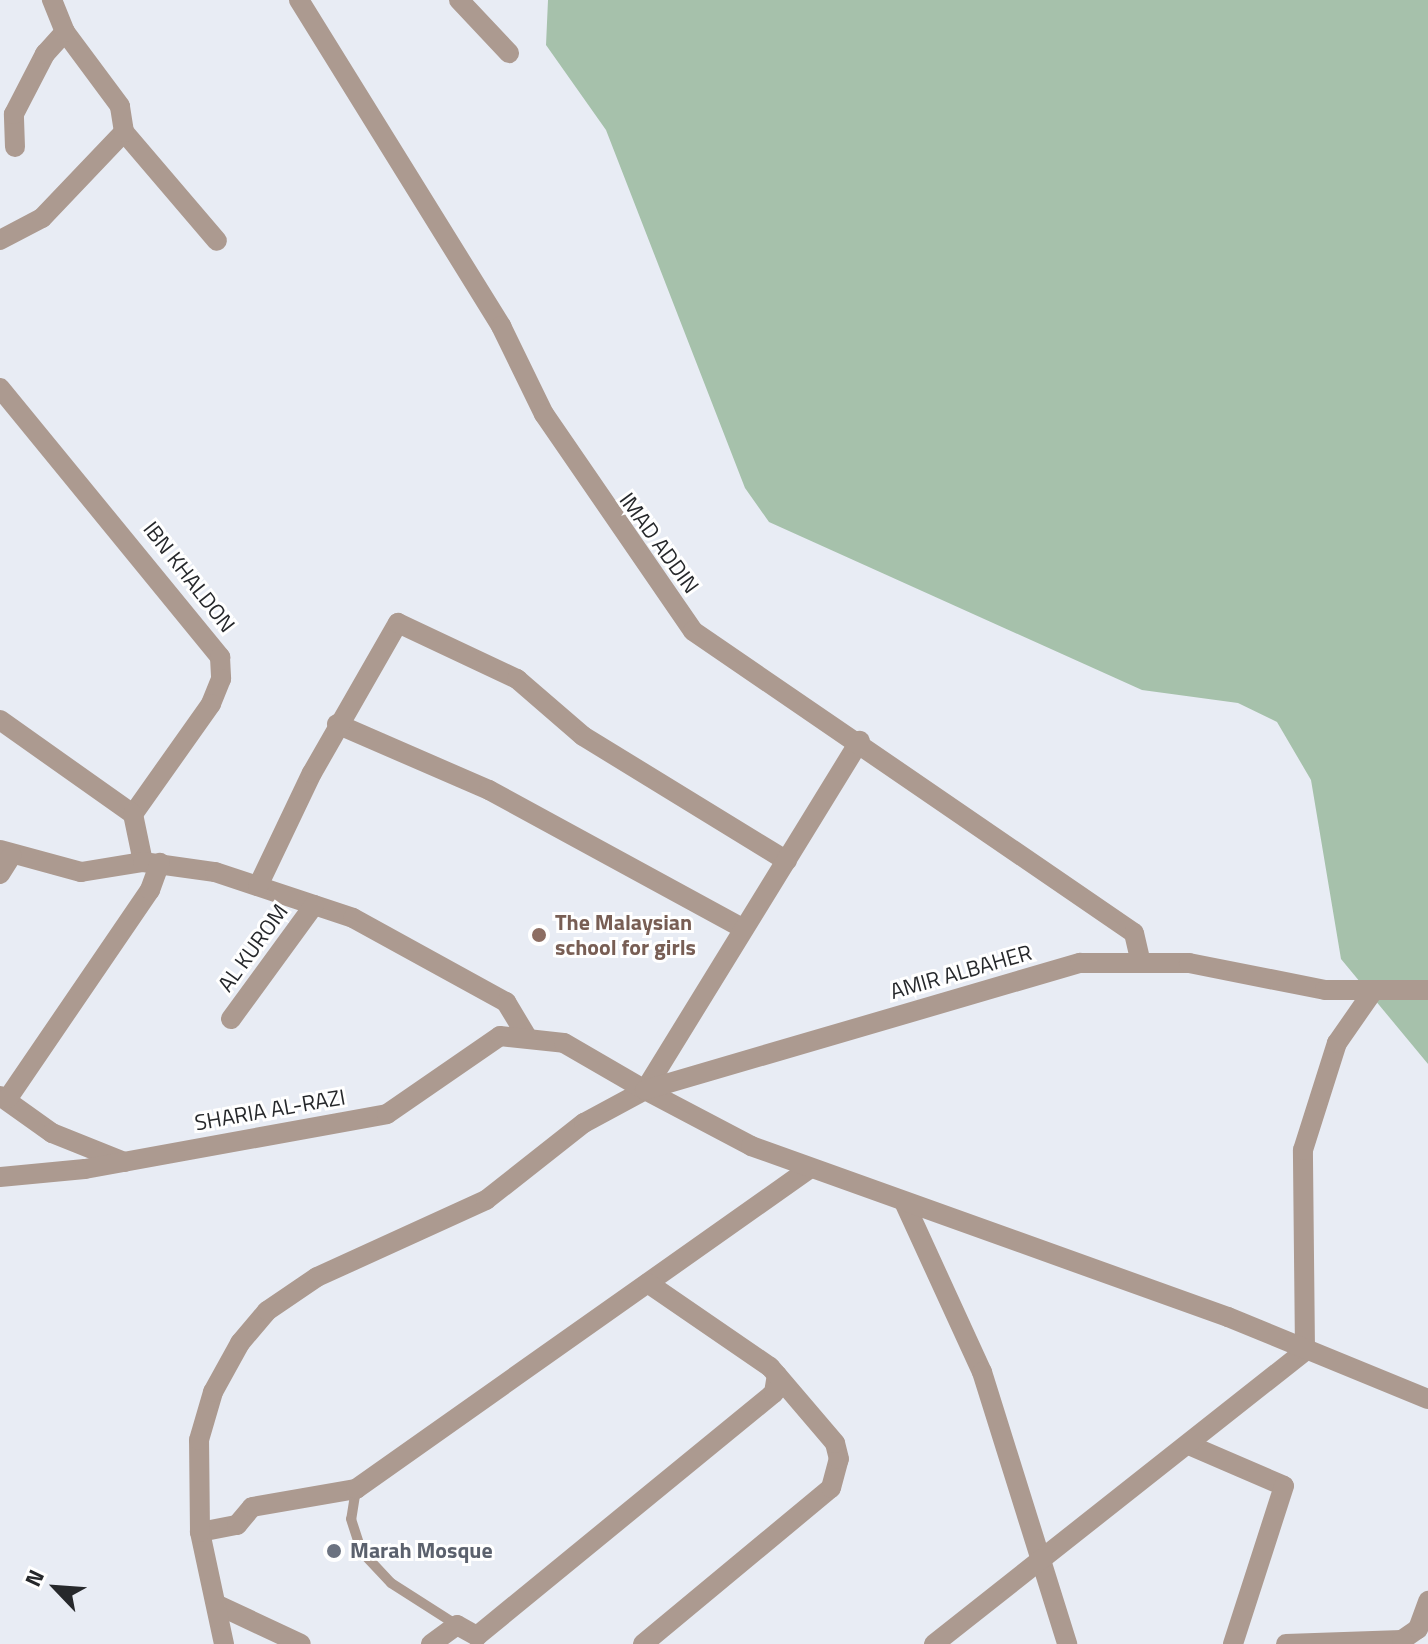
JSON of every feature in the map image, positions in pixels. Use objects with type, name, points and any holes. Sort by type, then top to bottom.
[{"type":"street","points":[[52,0],[65,32],[120,106],[124,132],[217,241]]},
{"type":"street","name":"IMAD ADDIN","points":[[299,0],[501,326],[544,414],[693,631],[860,741],[1134,933],[1140,960]]},
{"type":"street","points":[[459,0],[509,53]]},
{"type":"street","points":[[15,147],[14,114],[45,54],[65,32]]},
{"type":"street","points":[[0,240],[42,218],[124,132]]},
{"type":"street","name":"IBN KHALDON","points":[[0,388],[137,546],[220,657],[221,679],[211,704],[133,814]]},
{"type":"street","points":[[258,886],[337,724],[398,623],[517,679],[583,736],[787,861]]},
{"type":"street","points":[[0,720],[133,814],[152,862],[150,890],[4,1097],[52,1133],[124,1162]]},
{"type":"street","points":[[337,724],[489,790],[744,929]]},
{"type":"street","points":[[645,1090],[860,741]]},
{"type":"street","points":[[0,874],[6,852],[81,872],[152,862],[258,886],[353,918],[506,1002],[526,1035],[574,1047],[645,1090],[809,1169],[1428,1399]]},
{"type":"street","name":"AL KUROM","points":[[231,1019],[314,905]]},
{"type":"street","name":"AMIR ALBAHER","points":[[224,1644],[220,1606],[200,1532],[199,1440],[213,1392],[267,1311],[362,1254],[486,1200],[584,1123],[645,1090],[1080,963],[1140,960],[1371,994],[1428,990]]},
{"type":"street","points":[[1305,1351],[1303,1150],[1337,1043],[1371,994]]},
{"type":"street","name":"SHARIA AL-RAZI","points":[[0,1177],[124,1162],[387,1114],[437,1085],[491,1040],[526,1035]]},
{"type":"street","points":[[200,1532],[237,1525],[252,1507],[356,1489],[809,1169]]},
{"type":"street","points":[[905,1204],[982,1372],[1067,1644]]},
{"type":"street","points":[[643,1644],[831,1488],[839,1459],[835,1443],[777,1375],[648,1283]]},
{"type":"street","points":[[934,1644],[1305,1351]]},
{"type":"street","points":[[431,1644],[457,1625],[484,1640],[770,1396],[777,1375]]},
{"type":"street","points":[[1189,1445],[1284,1486],[1233,1644]]},
{"type":"street","points":[[1286,1644],[1393,1643],[1414,1633],[1428,1601]]},
{"type":"street","points":[[220,1606],[301,1644]]},
{"type":"lane","points":[[356,1489],[351,1519],[362,1552],[391,1583],[457,1625]]},
{"type":"green space","points":[[548,0],[1428,0],[1428,1064],[1341,959],[1311,780],[1277,722],[1238,703],[1142,690],[769,522],[745,488],[606,130],[546,45]]},
{"type":"place","name":"The Malaysian school for girls","points":[[539,935]]},
{"type":"place","name":"Marah Mosque","points":[[334,1551]]}]
